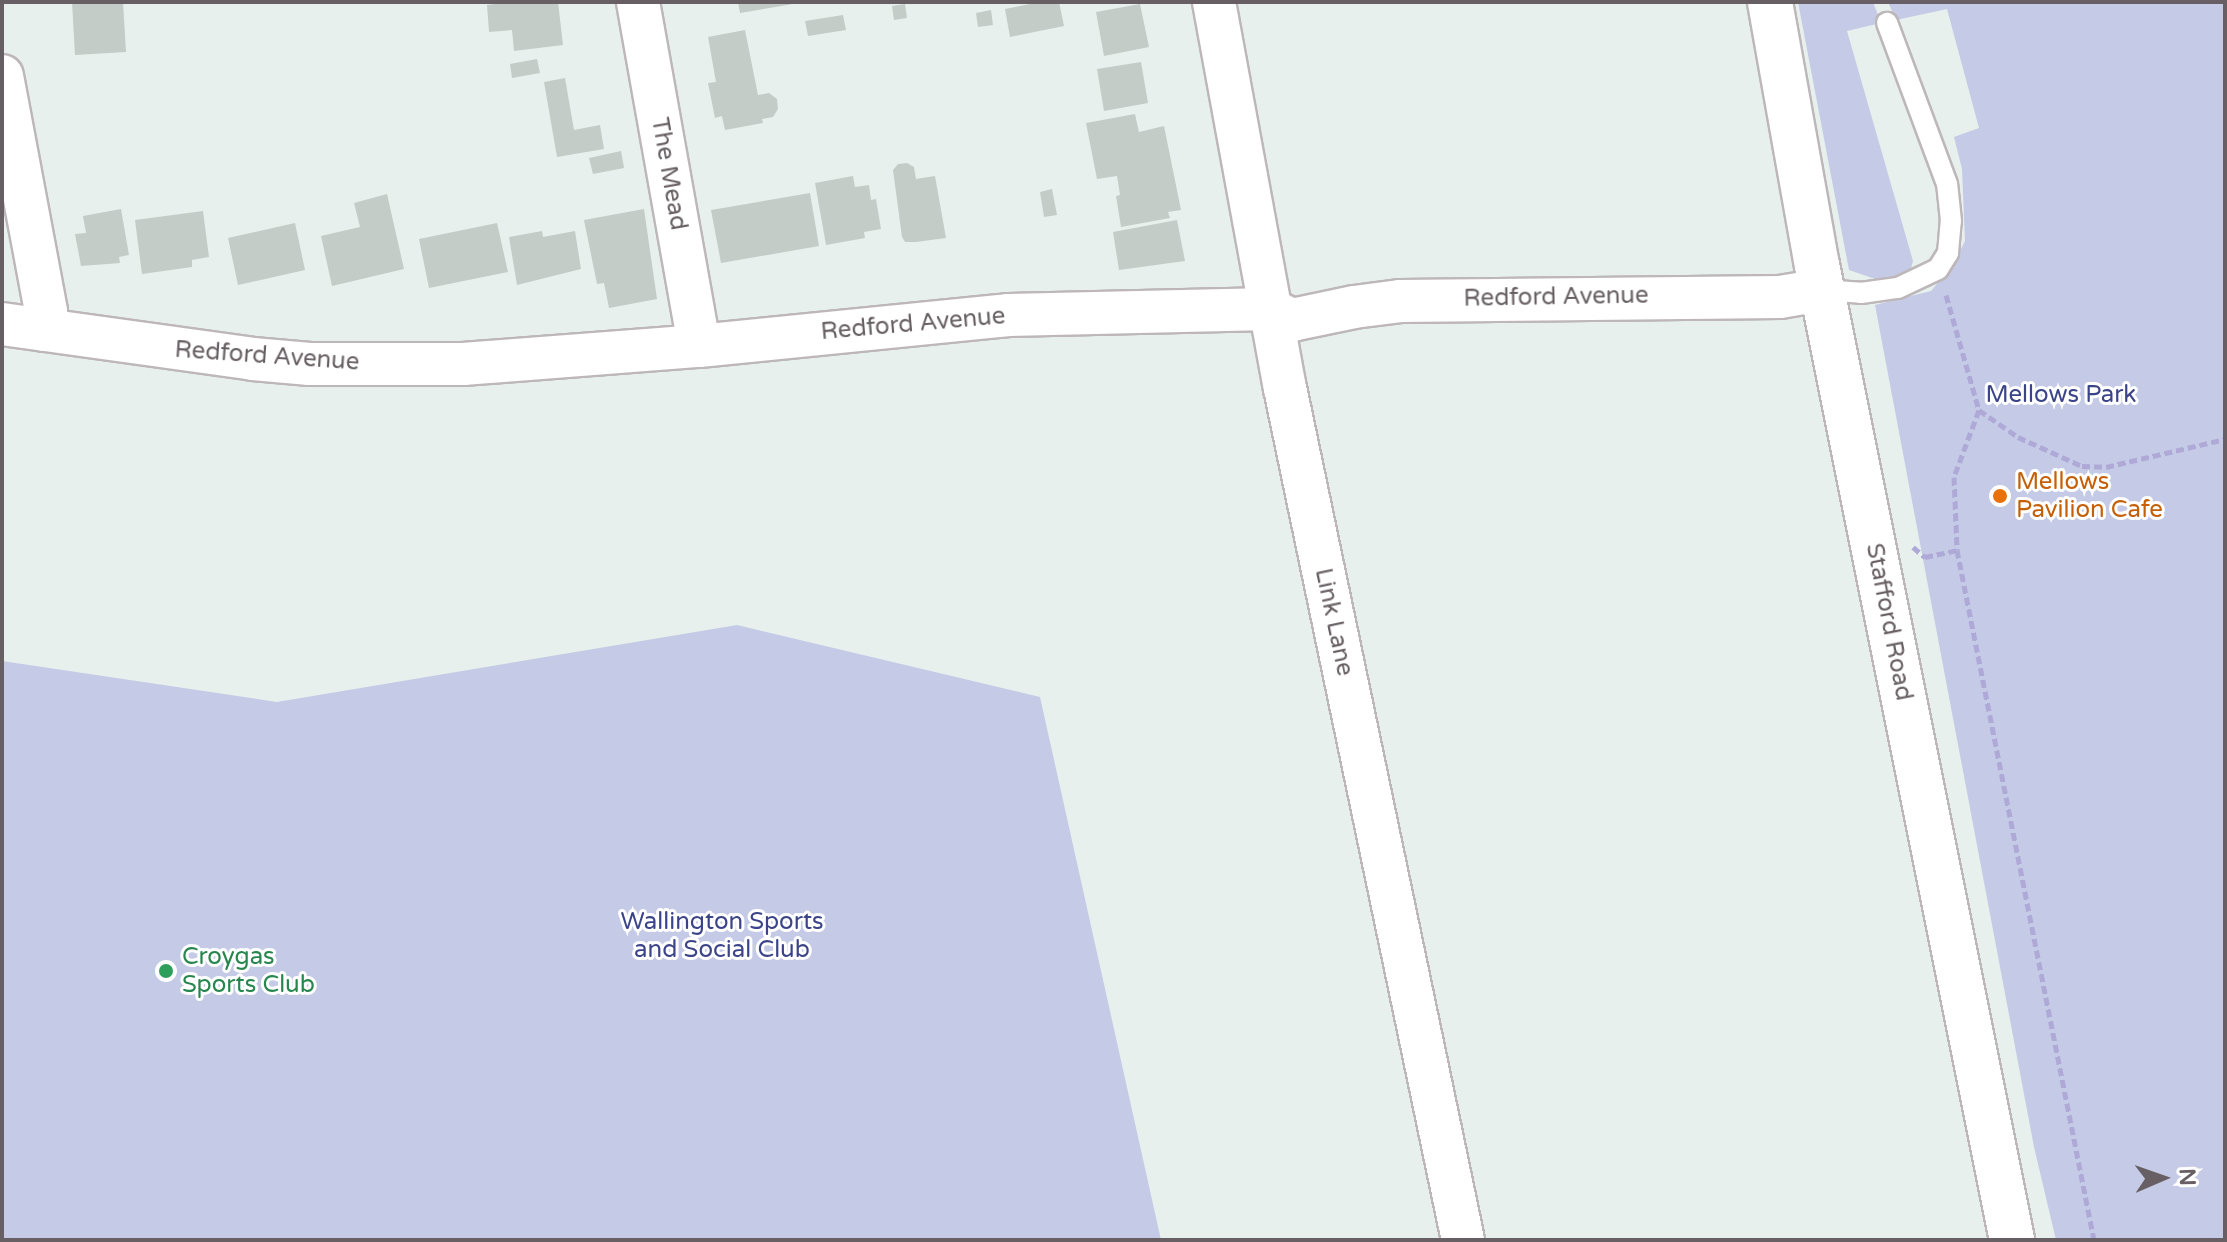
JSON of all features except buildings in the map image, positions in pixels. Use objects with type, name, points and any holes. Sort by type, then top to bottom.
[{"type":"main road","name":"Stafford Road","points":[[1770,2],[1822,290],[2012,1240]]},
{"type":"street","name":"The Mead","points":[[638,2],[699,346]]},
{"type":"street","name":"Link Lane","points":[[1214,2],[1270,309],[1463,1240]]},
{"type":"street","points":[[2,76],[46,312],[43,330]]},
{"type":"street","name":"Redford Avenue","points":[[2,324],[180,351],[310,364],[463,364],[699,346],[992,316],[1270,309],[1292,320],[1400,301],[1780,297],[1822,290]]},
{"type":"lane","points":[[1822,290],[1873,293],[1898,288],[1938,269],[1948,253],[1951,221],[1947,184],[1887,23]]},
{"type":"path","points":[[1938,269],[1979,410],[1954,477],[1957,550],[2094,1240]]},
{"type":"path","points":[[1979,410],[2018,437],[2082,466],[2106,467],[2225,439]]},
{"type":"green space","points":[[1798,2],[1873,2],[1881,23],[1847,31],[1913,261],[1910,272],[1901,277],[1878,280],[1849,270]]},
{"type":"green space","name":"Mellows Park","points":[[1888,2],[2225,2],[2225,1240],[2056,1240],[2034,1147],[1875,305],[1931,291],[1953,265],[1965,241],[1962,169],[1954,137],[1979,128],[1947,9],[1896,20]]},
{"type":"green space","name":"Wallington Sports and Social Club","points":[[737,625],[1040,697],[1161,1240],[2,1240],[2,661],[277,702]]},
{"type":"place","name":"Mellows Pavilion Cafe","points":[[2000,496]]},
{"type":"place","name":"Croygas Sports Club","points":[[166,971]]}]
